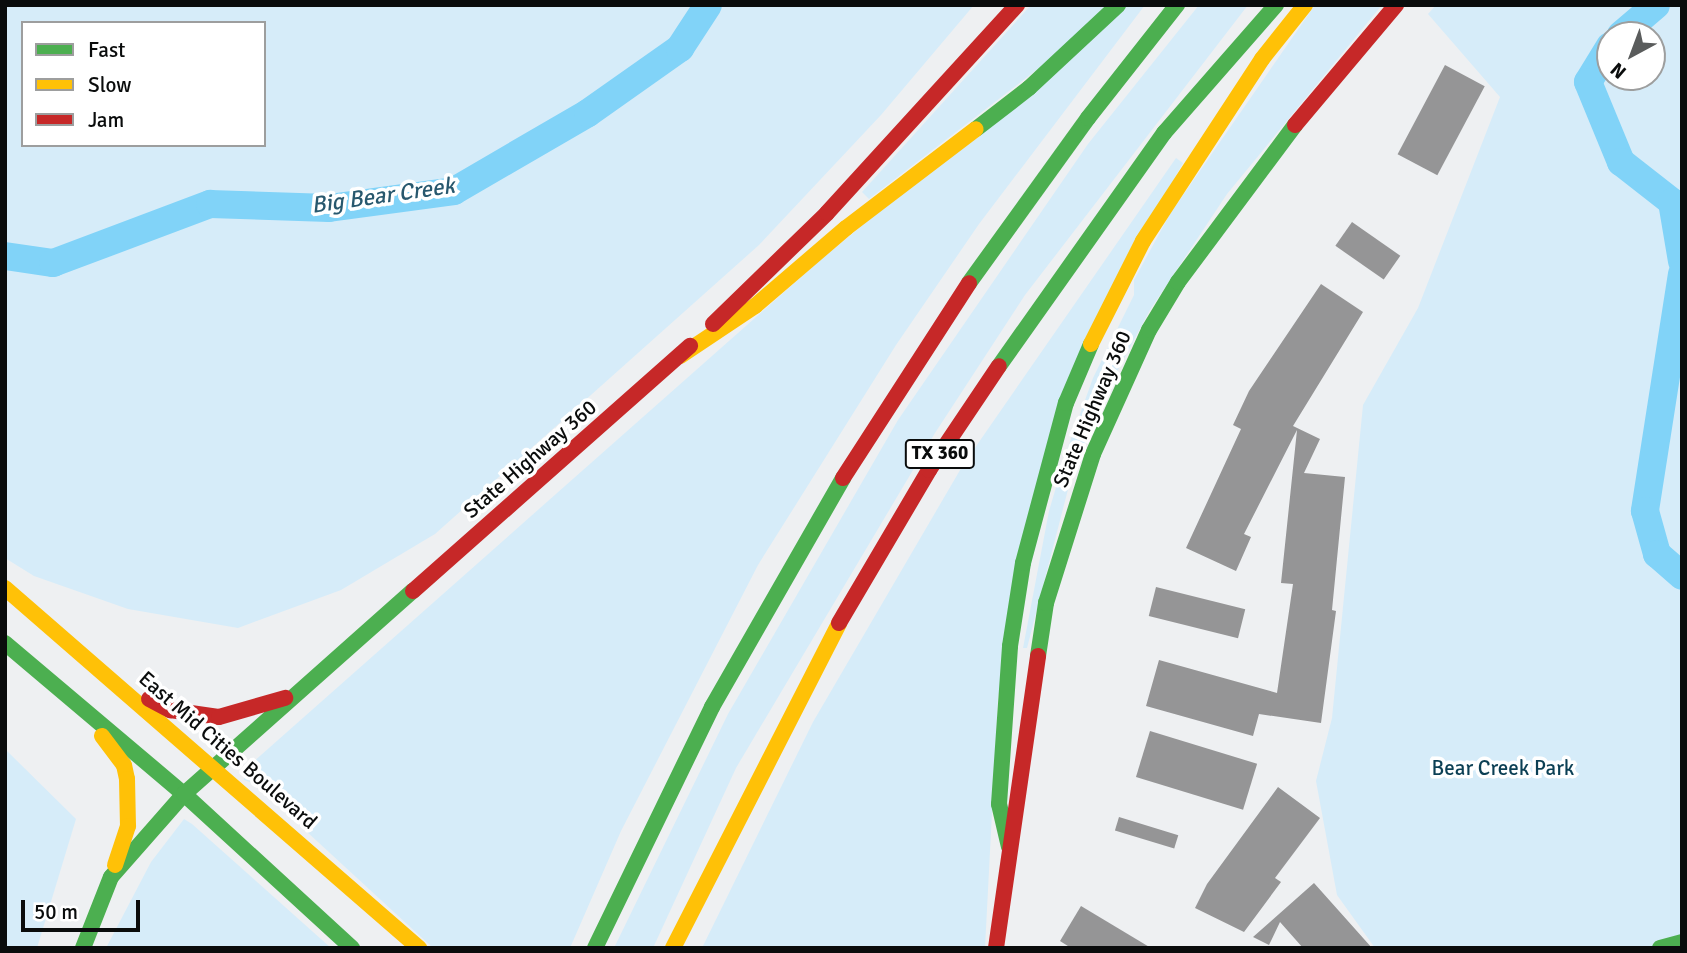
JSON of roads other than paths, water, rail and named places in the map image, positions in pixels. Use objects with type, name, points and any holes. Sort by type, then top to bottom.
[{"type":"main road","name":"State Highway 360","points":[[83,948],[111,877],[184,794],[290,696],[680,356],[827,213],[1017,5]]},
{"type":"main road","points":[[680,356],[755,306],[846,228],[1030,88],[1118,5]]},
{"type":"main road","name":"TX 360","points":[[596,948],[712,707],[824,508],[987,256],[1177,5]]},
{"type":"main road","name":"TX 360","points":[[673,948],[799,695],[929,470],[1059,275],[1164,133],[1276,5]]},
{"type":"main road","points":[[1009,847],[999,804],[1010,646],[1023,563],[1066,403],[1102,318],[1143,241],[1262,59],[1305,5]]},
{"type":"main road","name":"State Highway 360","points":[[996,948],[1046,603],[1069,520],[1120,392],[1170,294],[1231,207],[1396,5]]},
{"type":"main road","name":"East Mid Cities Boulevard","points":[[5,588],[216,767],[419,948]]},
{"type":"main road","points":[[5,643],[184,794],[352,948]]},
{"type":"main road","points":[[40,672],[108,742],[124,765],[128,826],[111,877]]},
{"type":"main road","points":[[120,684],[170,710],[193,716],[239,714],[290,696]]},
{"type":"waterway","name":"Big Bear Creek","points":[[5,256],[53,263],[210,204],[329,208],[454,191],[588,113],[680,48],[708,5]]},
{"type":"waterway","points":[[1637,21],[1656,5]]},
{"type":"waterway","points":[[1596,69],[1588,82],[1621,162],[1672,202],[1682,261]]},
{"type":"waterway","points":[[1682,274],[1645,511],[1657,554],[1682,576]]},
{"type":"park label","name":"Bear Creek Park","points":[[1503,768]]}]
